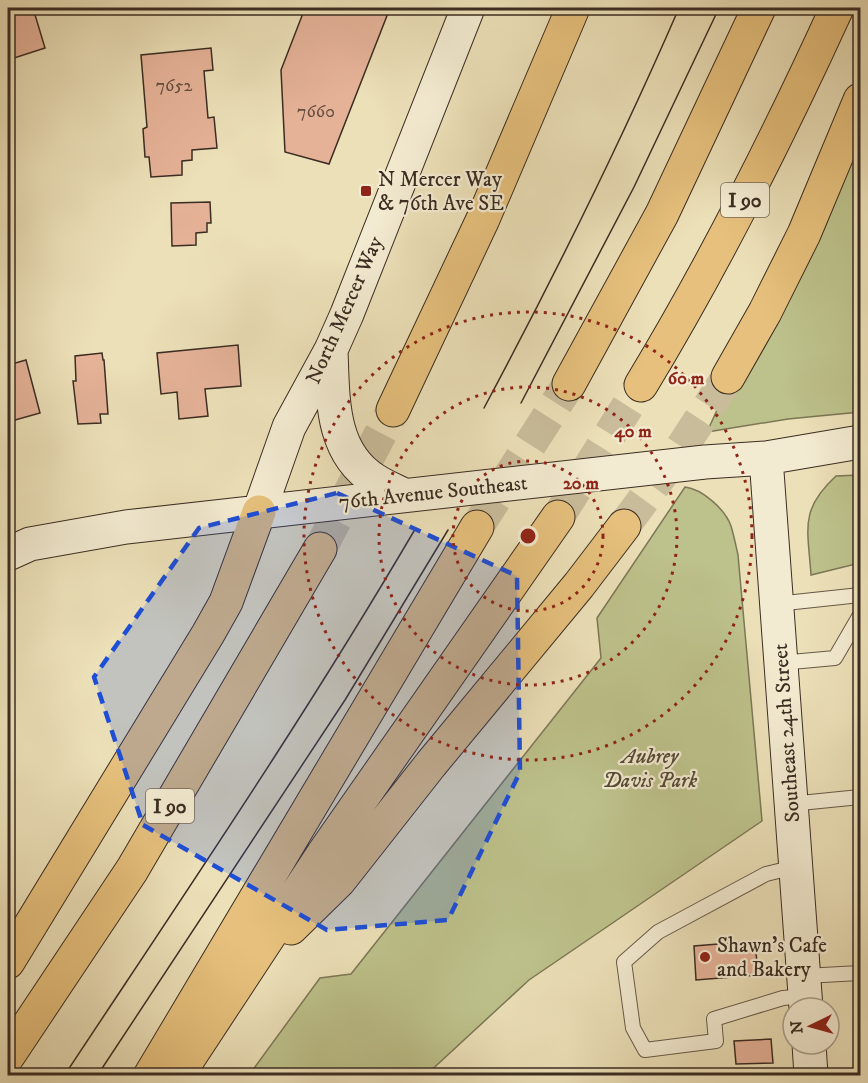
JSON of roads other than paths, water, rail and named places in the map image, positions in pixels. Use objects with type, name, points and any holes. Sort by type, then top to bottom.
[{"type":"highway","points":[[393,410],[483,219],[573,8]]},
{"type":"highway","points":[[569,384],[662,214],[759,8]]},
{"type":"highway","name":"I 90","points":[[641,386],[705,277],[758,176],[837,8]]},
{"type":"highway","points":[[728,377],[765,312],[804,234],[861,100]]},
{"type":"highway","points":[[8,962],[208,634],[225,602],[259,512]]},
{"type":"highway","points":[[177,1076],[323,854],[558,517]]},
{"type":"highway","points":[[249,969],[339,881],[624,526]]},
{"type":"highway","points":[[150,1076],[477,527]]},
{"type":"highway","name":"I 90","points":[[8,1056],[132,870],[320,549]]},
{"type":"street","name":"North Mercer Way","points":[[259,512],[289,427],[331,350],[468,8]]},
{"type":"street","points":[[331,350],[333,397],[339,432],[345,449],[357,465],[374,479],[404,495]]},
{"type":"street","name":"76th Avenue Southeast","points":[[8,554],[30,544],[115,528],[705,462],[766,458],[861,442]]},
{"type":"street","name":"Southeast 24th Street","points":[[766,458],[805,993]]},
{"type":"street","points":[[810,1056],[811,1076]]},
{"type":"lane","points":[[776,604],[861,595]]},
{"type":"lane","points":[[780,663],[835,658],[861,615]]},
{"type":"lane","points":[[790,804],[861,797]]},
{"type":"lane","points":[[795,867],[766,874],[668,927],[624,962],[633,1028],[645,1050],[716,1041],[714,1019],[805,993],[861,973]]},
{"type":"tunnel","points":[[624,526],[680,450],[728,377]]},
{"type":"tunnel","points":[[477,527],[569,384]]},
{"type":"tunnel","points":[[558,517],[641,385]]},
{"type":"tunnel","points":[[320,549],[393,410]]},
{"type":"tram line","points":[[484,408],[586,210],[679,8]]},
{"type":"tram line","points":[[521,403],[634,187],[719,8]]},
{"type":"tram line","points":[[97,1076],[345,700],[448,530]]},
{"type":"tram line","points":[[64,1076],[287,738],[414,531]]},
{"type":"place","name":"N Mercer Way & 76th Ave SE","points":[[366,191]]},
{"type":"place","name":"Shawn's Cafe and Bakery","points":[[705,957]]},
{"type":"park label","name":"Aubrey Davis Park","points":[[650,768]]}]
